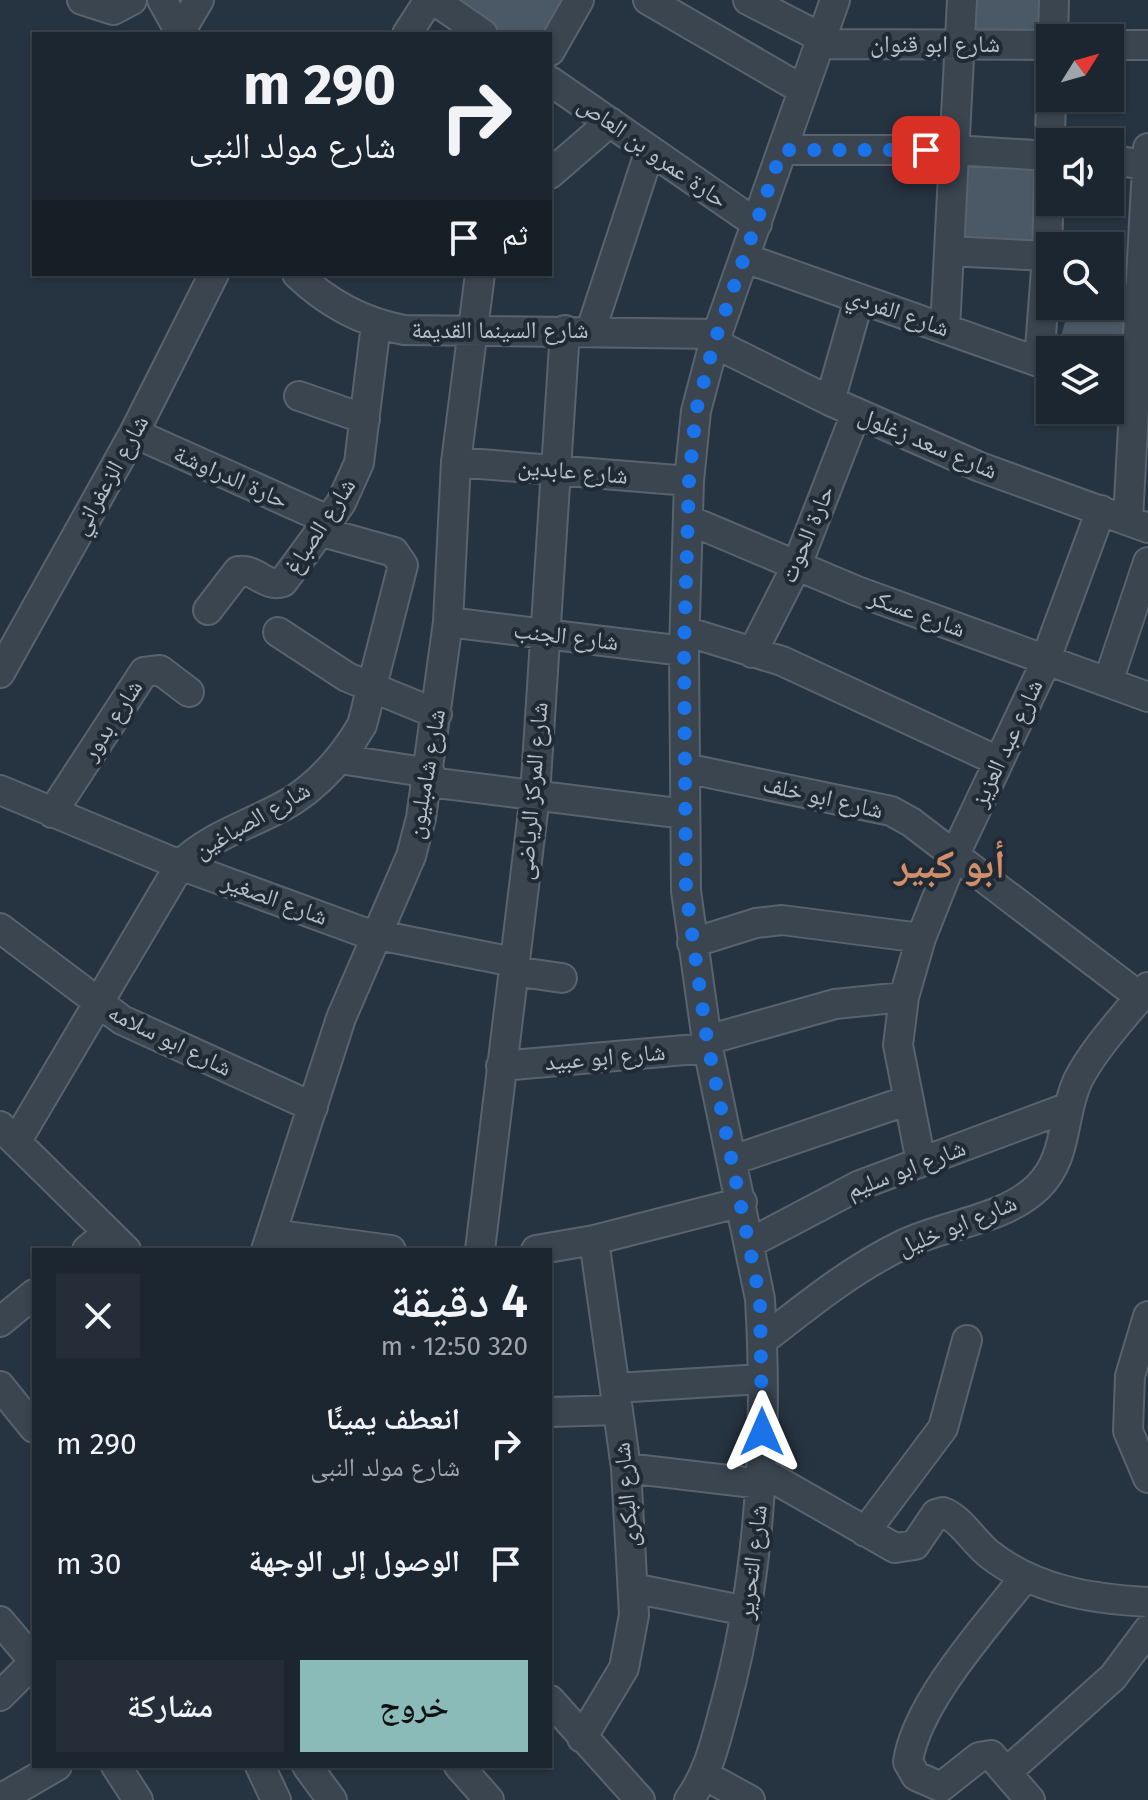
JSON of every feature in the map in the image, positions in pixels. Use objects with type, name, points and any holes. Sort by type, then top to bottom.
[{"type":"street","points":[[82,0],[113,10],[132,0]]},
{"type":"street","points":[[162,0],[179,32]]},
{"type":"street","points":[[181,32],[199,0]]},
{"type":"street","points":[[408,32],[432,0],[480,32]]},
{"type":"street","points":[[552,47],[579,0]]},
{"type":"street","points":[[648,0],[803,90]]},
{"type":"street","points":[[748,0],[820,41]]},
{"type":"street","name":"شارع التحرير","points":[[689,1800],[706,1776],[746,1611],[762,1478],[763,1340],[760,1299],[750,1243],[708,1044],[686,891],[685,641],[689,481],[696,411],[716,338],[835,0]]},
{"type":"street","points":[[945,329],[962,0]]},
{"type":"street","points":[[1053,24],[1054,0]]},
{"type":"street","name":"شارع ابو قنوان","points":[[820,41],[1036,45]]},
{"type":"street","points":[[1124,45],[1148,45]]},
{"type":"street","name":"حارة عمرو بن العاص","points":[[552,82],[757,224]]},
{"type":"street","points":[[552,172],[610,122]]},
{"type":"street","points":[[1138,524],[1130,394],[1141,295],[1148,148]]},
{"type":"street","name":"شارع المركز الرياضى","points":[[480,1248],[535,795],[554,470],[578,330],[650,150]]},
{"type":"street","points":[[782,150],[954,150],[1036,155]]},
{"type":"street","points":[[1124,161],[1148,165]]},
{"type":"street","points":[[949,251],[1036,264]]},
{"type":"street","name":"شارع الفردي","points":[[745,258],[1036,361]]},
{"type":"street","name":"شارع الزعفراني","points":[[0,673],[134,433],[213,276]]},
{"type":"street","name":"شارع شامبليون","points":[[269,1242],[341,1018],[411,856],[429,778],[448,622],[456,462],[480,276]]},
{"type":"street","name":"شارع السينما القديمة","points":[[309,278],[352,314],[376,324],[404,330],[473,333],[578,330],[716,338]]},
{"type":"street","name":"حارة الحوت","points":[[752,653],[797,565],[843,407],[859,299]]},
{"type":"street","name":"شارع الصباغ","points":[[208,610],[238,571],[249,570],[268,583],[283,582],[351,484],[359,463],[376,324]]},
{"type":"street","name":"شارع سعد زغلول","points":[[716,338],[843,407],[980,467],[1138,524]]},
{"type":"street","points":[[299,396],[365,419]]},
{"type":"street","name":"حارة الدراوشة","points":[[134,433],[323,526]]},
{"type":"street","name":"شارع عابدين","points":[[456,462],[689,481]]},
{"type":"street","name":"شارع عبد العزيز","points":[[921,1162],[898,1045],[904,997],[921,938],[954,854],[1046,660],[1101,510]]},
{"type":"street","name":"شارع عسكر","points":[[689,520],[898,607],[1148,697]]},
{"type":"street","name":"شارع الصباغين","points":[[8,1134],[97,1004],[180,865],[214,837],[289,802],[312,787],[340,759],[362,725],[403,565],[394,552],[323,526]]},
{"type":"street","points":[[1108,682],[1148,562]]},
{"type":"street","name":"شارع الجنب","points":[[448,622],[546,634],[685,641],[752,653],[830,681],[998,761]]},
{"type":"street","points":[[278,632],[322,664],[372,689],[437,714]]},
{"type":"street","name":"شارع بدور","points":[[52,813],[144,672],[160,670],[189,692]]},
{"type":"street","points":[[340,759],[429,778],[535,795],[685,814]]},
{"type":"street","name":"شارع ابو خلف","points":[[685,768],[891,811],[1144,992]]},
{"type":"street","name":"شارع الصغير","points":[[0,790],[180,865],[376,936],[562,978]]},
{"type":"street","points":[[692,943],[756,923],[782,920],[921,938]]},
{"type":"street","name":"شارع ابو سلامه","points":[[3,935],[97,1004],[149,1033],[313,1107]]},
{"type":"street","name":"شارع ابو خليل","points":[[763,1340],[866,1264],[906,1243],[1006,1208],[1036,1189],[1056,1162],[1079,1079],[1144,992]]},
{"type":"street","points":[[708,1044],[835,1004],[904,997]]},
{"type":"street","name":"شارع ابو عبيد","points":[[501,1066],[708,1044]]},
{"type":"street","points":[[733,1160],[909,1100]]},
{"type":"street","name":"شارع ابو سليم","points":[[750,1243],[860,1185],[1069,1107]]},
{"type":"street","points":[[8,1134],[107,1244]]},
{"type":"street","points":[[548,1248],[594,1240],[742,1202]]},
{"type":"street","name":"شارع البكرى","points":[[582,1738],[624,1668],[632,1642],[633,1588],[626,1468],[594,1240]]},
{"type":"street","points":[[269,1242],[360,1248]]},
{"type":"street","points":[[0,1322],[32,1296]]},
{"type":"street","points":[[1148,1316],[1130,1376],[1128,1431],[1148,1478]]},
{"type":"street","points":[[865,1532],[943,1428],[967,1340]]},
{"type":"street","points":[[552,1412],[617,1399],[762,1379]]},
{"type":"street","points":[[0,1386],[32,1426]]},
{"type":"street","points":[[626,1468],[762,1478],[895,1548],[909,1548],[936,1514],[948,1512],[974,1542],[1025,1577],[1077,1594],[1148,1602]]},
{"type":"street","points":[[1025,1577],[943,1684],[921,1725],[908,1762],[916,1776],[936,1787],[946,1786],[983,1755],[994,1757],[1030,1800]]},
{"type":"street","points":[[633,1588],[746,1611]]},
{"type":"street","points":[[0,1621],[32,1660]]},
{"type":"street","points":[[1007,1772],[1113,1677],[1148,1630]]},
{"type":"street","points":[[0,1696],[32,1664]]},
{"type":"street","points":[[552,1702],[640,1800]]},
{"type":"street","points":[[0,1799],[54,1768]]},
{"type":"street","points":[[117,1768],[138,1800]]},
{"type":"street","points":[[261,1768],[276,1800]]},
{"type":"street","points":[[308,1768],[332,1800]]},
{"type":"street","points":[[461,1768],[489,1800]]},
{"type":"street","points":[[706,1776],[750,1800]]},
{"type":"building","points":[[451,0],[567,0],[549,32],[493,32]]},
{"type":"building","points":[[970,0],[1043,0],[1043,24],[1036,24],[1036,36],[969,32]]},
{"type":"building","points":[[963,160],[1036,164],[1039,232],[1036,232],[1036,249],[957,242]]},
{"type":"building","points":[[1124,307],[1129,307],[1124,347],[1124,336],[1061,336],[1065,320],[1124,320]]},
{"type":"district","name":"أبو كبير","points":[[950,865]]},
{"type":"route","points":[[762,1432],[760,1299],[707,1040],[686,891],[684,651],[691,446],[696,411],[714,343],[782,150],[926,150]]}]
